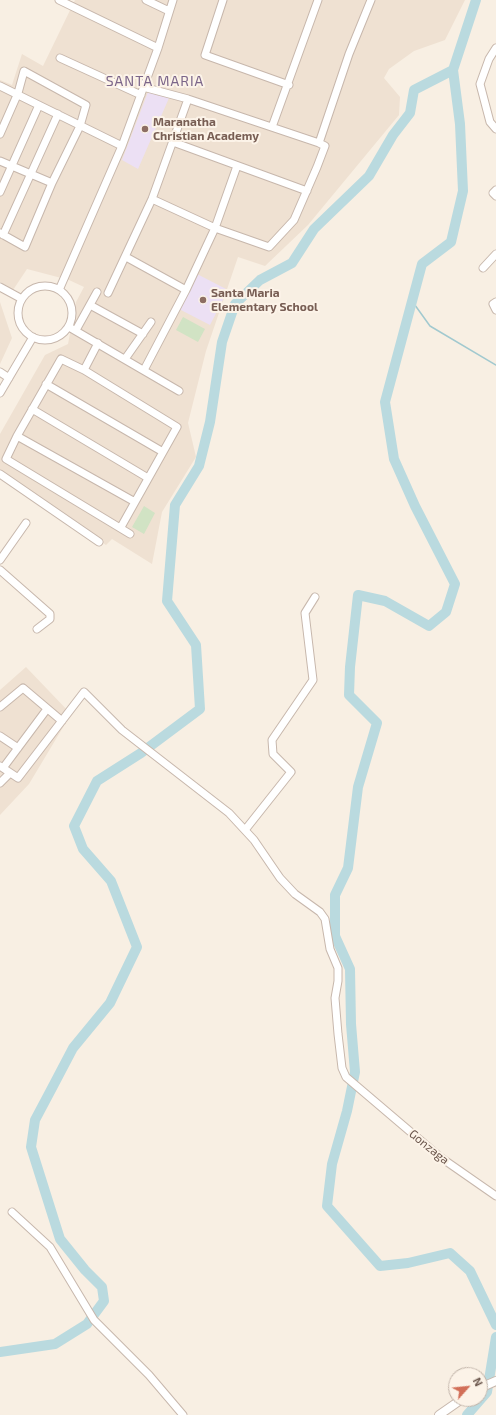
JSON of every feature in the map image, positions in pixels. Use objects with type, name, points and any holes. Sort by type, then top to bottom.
[{"type":"street","points":[[59,0],[158,48]]},
{"type":"street","points":[[146,0],[169,11]]},
{"type":"street","points":[[60,290],[122,146],[158,48],[173,0]]},
{"type":"street","points":[[223,0],[204,56],[289,85]]},
{"type":"street","points":[[272,127],[289,85],[307,28],[318,0]]},
{"type":"street","points":[[319,143],[349,54],[371,0]]},
{"type":"street","points":[[496,48],[489,59],[480,84],[490,122],[496,129]]},
{"type":"street","points":[[60,58],[141,94]]},
{"type":"street","points":[[0,134],[18,93],[24,71],[86,105],[80,126],[52,183],[25,247],[2,234],[58,114]]},
{"type":"street","points":[[0,86],[18,93],[80,126],[122,146]]},
{"type":"street","points":[[143,87],[188,99],[325,146],[294,220],[269,247],[215,228],[152,199]]},
{"type":"street","points":[[108,293],[152,199],[188,99]]},
{"type":"street","points":[[0,192],[38,104]]},
{"type":"street","points":[[173,142],[307,191]]},
{"type":"street","points":[[0,161],[52,183]]},
{"type":"street","points":[[144,370],[186,290],[215,228],[237,166]]},
{"type":"street","points":[[496,190],[494,193],[496,196]]},
{"type":"street","points":[[483,268],[496,254]]},
{"type":"street","points":[[126,257],[186,290]]},
{"type":"street","points":[[42,286],[60,290],[71,304],[72,316],[69,327],[62,334],[53,339],[42,340],[32,337],[25,331],[20,323],[18,315],[22,299],[34,288],[42,286]]},
{"type":"street","points":[[0,287],[22,299]]},
{"type":"street","points":[[76,330],[97,292]]},
{"type":"street","points":[[496,302],[493,304],[496,310]]},
{"type":"street","points":[[90,305],[143,334]]},
{"type":"street","points":[[125,359],[151,322]]},
{"type":"street","points":[[69,327],[179,391]]},
{"type":"street","points":[[0,393],[32,337]]},
{"type":"street","points":[[84,370],[98,343]]},
{"type":"street","points":[[121,527],[177,426],[84,370],[61,359],[17,436],[6,459],[121,527],[130,534]]},
{"type":"street","points":[[0,372],[9,378]]},
{"type":"street","points":[[46,384],[163,452]]},
{"type":"street","points":[[32,409],[148,478]]},
{"type":"street","points":[[17,436],[135,502]]},
{"type":"street","points":[[0,474],[99,542]]},
{"type":"street","points":[[0,560],[26,523]]},
{"type":"street","points":[[0,570],[50,614],[50,619],[37,629]]},
{"type":"street","points":[[47,709],[18,748],[1,767],[18,778],[84,692],[122,730],[229,813],[245,830],[292,772],[273,754],[272,740],[313,680],[305,613],[316,596]]},
{"type":"street","points":[[0,707],[23,688],[62,721]]},
{"type":"street","points":[[0,736],[18,748]]},
{"type":"street","points":[[0,783],[10,773]]},
{"type":"street","name":"Gonzaga","points":[[245,830],[254,840],[280,878],[294,894],[320,912],[325,919],[330,949],[338,968],[338,981],[335,998],[338,1034],[342,1068],[349,1081],[440,1157],[496,1196]]},
{"type":"street","points":[[12,1212],[50,1247],[94,1320],[149,1375],[183,1415]]},
{"type":"street","points":[[439,1415],[450,1407]]},
{"type":"shaded area","points":[[75,0],[465,0],[445,40],[414,51],[389,69],[384,78],[400,97],[399,115],[308,225],[265,266],[238,257],[206,351],[188,423],[196,457],[162,512],[152,564],[112,539],[106,545],[0,472],[0,434],[45,355],[68,344],[76,302],[84,287],[69,280],[27,269],[13,290],[0,282],[0,80],[12,85],[22,54],[43,66]]},
{"type":"shaded area","name":"Maranatha Christian Academy","points":[[148,92],[169,98],[138,169],[122,160]]},
{"type":"shaded area","name":"Santa Maria Elementary School","points":[[197,274],[228,290],[210,325],[179,309]]},
{"type":"shaded area","points":[[0,302],[12,338],[0,364]]},
{"type":"shaded area","points":[[26,667],[71,714],[29,784],[0,815],[0,690]]},
{"type":"green space","points":[[183,317],[205,329],[198,342],[176,330]]},
{"type":"green space","points":[[144,506],[155,513],[144,534],[132,527]]},
{"type":"waterway","points":[[476,0],[453,70],[460,124],[463,191],[451,242],[422,264],[385,402],[394,459],[415,506],[455,584],[446,612],[429,626],[385,601],[358,595],[350,667],[349,695],[377,723],[358,787],[348,868],[335,895],[335,936],[350,969],[351,1024],[355,1072],[347,1111],[332,1164],[327,1206],[380,1266],[408,1263],[450,1253],[470,1271],[496,1325]]},
{"type":"waterway","points":[[0,1352],[55,1344],[87,1324],[104,1301],[102,1287],[85,1270],[60,1239],[31,1147],[35,1120],[73,1048],[110,1003],[137,947],[111,881],[83,849],[74,826],[97,781],[141,753],[200,709],[196,645],[167,601],[175,505],[199,466],[210,422],[222,342],[235,304],[260,280],[292,263],[314,229],[369,176],[393,135],[410,113],[414,90],[453,70]]},
{"type":"waterway","points":[[412,301],[430,326],[496,365]]},
{"type":"waterway","points":[[467,1415],[487,1392],[496,1337]]},
{"type":"place","name":"Maranatha Christian Academy","points":[[145,129]]},
{"type":"place","name":"Santa Maria Elementary School","points":[[203,300]]},
{"type":"district","name":"SANTA MARIA","points":[[155,81]]}]
